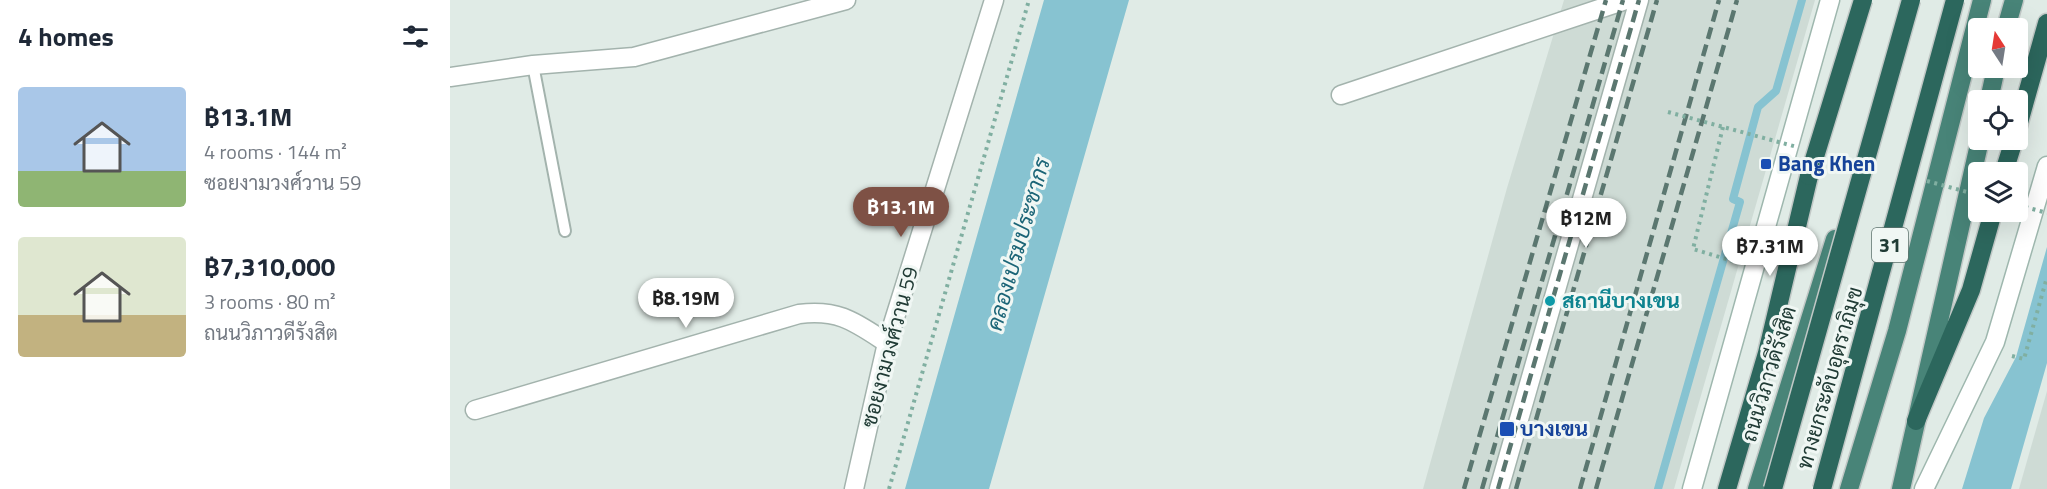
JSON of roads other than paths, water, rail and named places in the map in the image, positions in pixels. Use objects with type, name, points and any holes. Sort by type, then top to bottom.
[{"type":"highway","points":[[1727,489],[1767,353],[1809,176],[1863,0]]},
{"type":"highway","name":"ทางยกระดับอุตราภิมุข","points":[[1773,489],[1911,0]]},
{"type":"highway","name":"ถนนวิภาวดีรังสิต","points":[[1757,489],[1810,316],[1915,0]]},
{"type":"highway","name":"ทางยกระดับอุตราภิมุข","points":[[1822,489],[1955,0]]},
{"type":"highway","name":"31","points":[[1849,489],[1897,331],[1983,0]]},
{"type":"highway","points":[[2009,18],[2014,0]]},
{"type":"highway","points":[[2028,90],[2047,23]]},
{"type":"highway","points":[[1901,489],[1978,150]]},
{"type":"highway","points":[[1916,421],[1971,290],[1990,222]]},
{"type":"street","points":[[450,77],[533,65],[634,57],[846,0]]},
{"type":"street","name":"ซอยงามวงศ์วาน 59","points":[[855,489],[887,343],[994,0]]},
{"type":"street","points":[[1341,95],[1626,0]]},
{"type":"street","points":[[1499,489],[1639,0]]},
{"type":"street","name":"ถนนวิภาวดีรังสิต","points":[[1692,489],[1830,0]]},
{"type":"street","points":[[1924,489],[1995,342],[2047,166]]},
{"type":"street","points":[[475,410],[799,314],[822,311],[847,317],[887,343]]},
{"type":"lane","points":[[533,65],[565,231]]},
{"type":"water","name":"คลองเปรมประชากร","points":[[1044,0],[1129,0],[989,489],[905,489]]},
{"type":"water","points":[[2047,247],[2047,363],[2011,489],[1962,489],[1984,418],[2016,357]]},
{"type":"waterway","points":[[1658,489],[1740,202],[1733,199],[1758,107],[1776,91],[1802,0]]},
{"type":"railway","points":[[1464,489],[1606,0]]},
{"type":"railway","points":[[1482,489],[1623,0]]},
{"type":"railway","points":[[1498,489],[1639,0]]},
{"type":"railway","points":[[1516,489],[1657,0]]},
{"type":"railway","points":[[1580,489],[1719,0]]},
{"type":"railway","points":[[1596,489],[1737,0]]},
{"type":"place","name":"Bang Khen","points":[[1766,164]]},
{"type":"place","name":"สถานีบางเขน","points":[[1550,301]]},
{"type":"place","name":"บางเขน","points":[[1507,429]]}]
